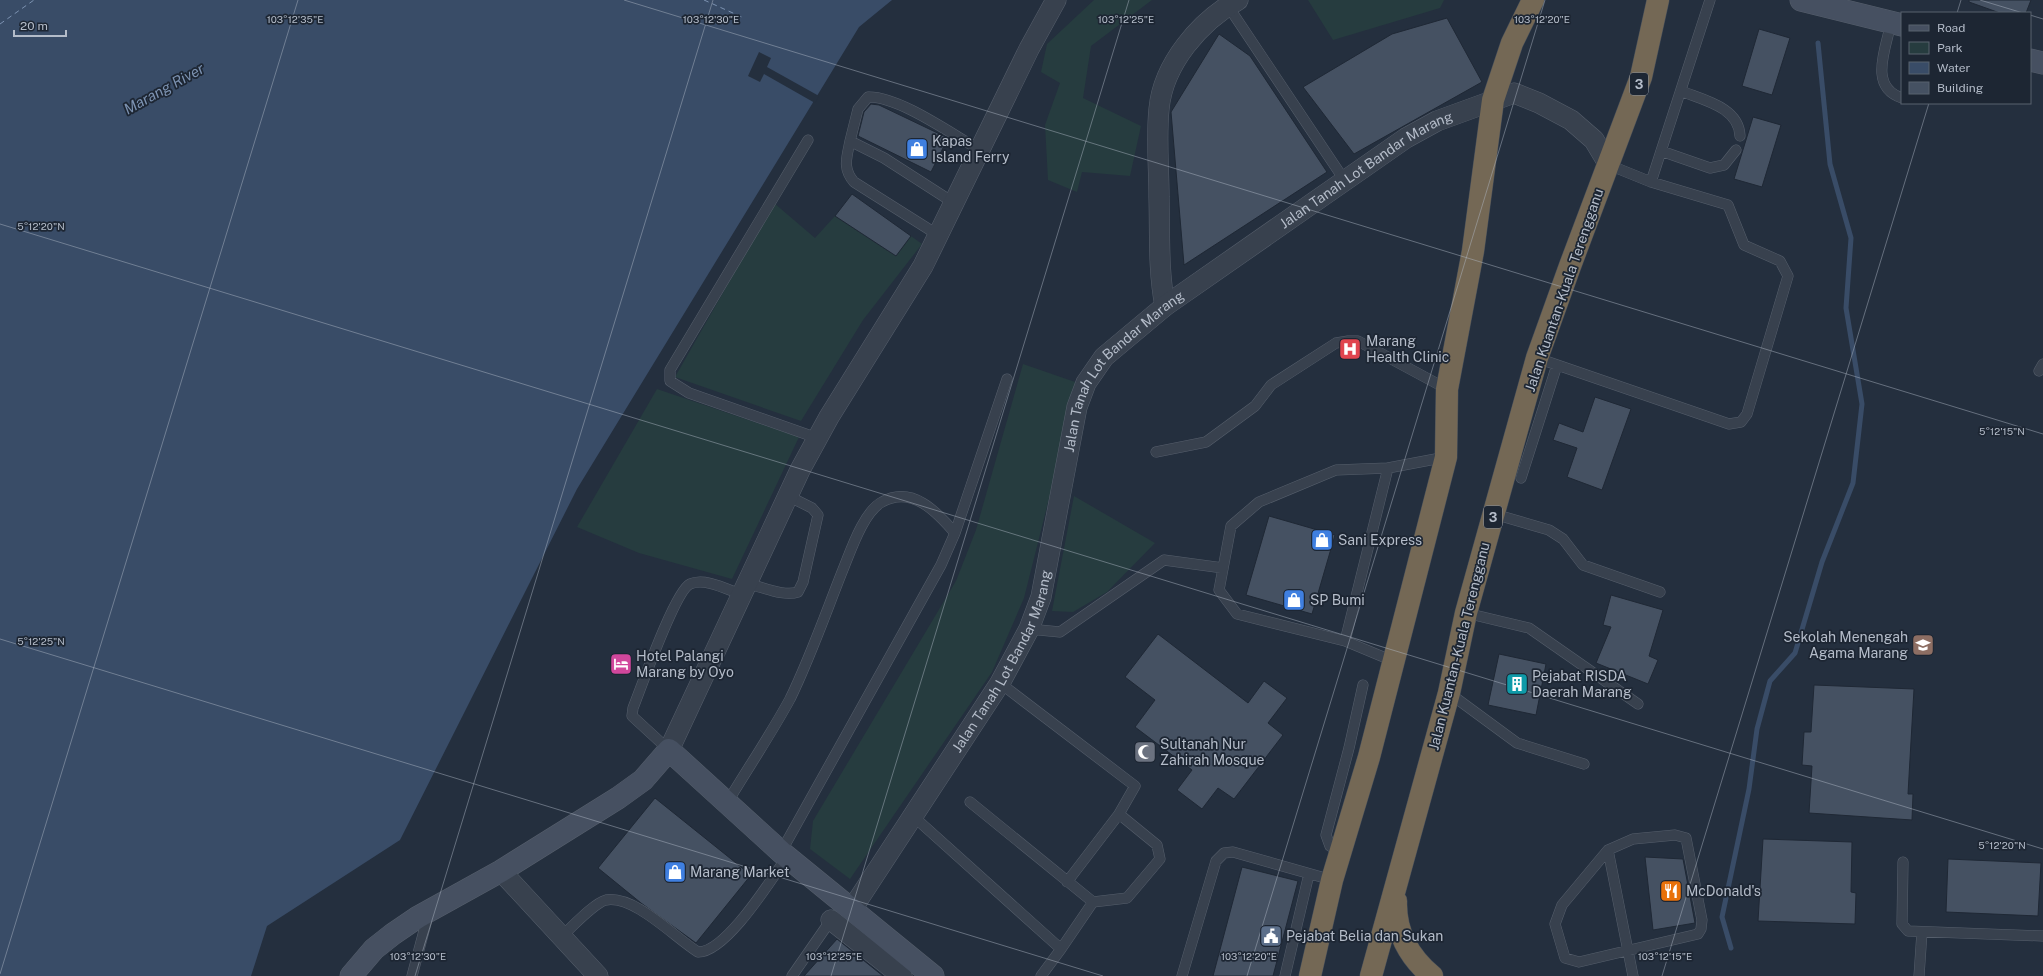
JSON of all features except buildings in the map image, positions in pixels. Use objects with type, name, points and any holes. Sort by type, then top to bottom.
[{"type":"highway","points":[[1310,976],[1340,852],[1359,752],[1393,661],[1446,457],[1447,389],[1473,250],[1493,100],[1512,43],[1533,0]]},
{"type":"highway","name":"Jalan Kuantan-Kuala Terengganu","points":[[1371,976],[1397,876],[1449,693],[1466,613],[1494,514],[1547,361],[1570,266],[1642,78],[1658,0]]},
{"type":"highway","points":[[1397,876],[1397,923],[1406,946],[1418,963],[1432,976]]},
{"type":"street","points":[[351,976],[374,949],[393,934],[430,910],[500,871],[618,798],[643,780],[669,750],[788,496],[817,438],[923,266],[1038,31],[1056,0]]},
{"type":"street","points":[[1801,0],[1897,24]]},
{"type":"street","points":[[1165,306],[1160,274],[1158,108],[1170,72],[1191,37],[1233,3]]},
{"type":"street","points":[[2031,60],[2043,63]]},
{"type":"street","name":"Jalan Tanah Lot Bandar Marang","points":[[847,905],[913,816],[1000,684],[1028,629],[1041,597],[1077,407],[1086,383],[1104,357],[1165,306],[1406,138],[1429,126],[1493,100],[1514,93],[1539,103],[1571,120],[1594,140],[1609,165]]},
{"type":"street","points":[[669,750],[784,854],[933,976]]},
{"type":"street","points":[[500,871],[598,976]]},
{"type":"street","points":[[831,920],[902,976]]},
{"type":"lane","points":[[1651,182],[1710,0]]},
{"type":"lane","points":[[1233,3],[1345,181]]},
{"type":"lane","points":[[1897,24],[1881,68],[1882,80],[1894,95],[1901,98]]},
{"type":"lane","points":[[1681,91],[1727,111],[1736,119],[1740,136]]},
{"type":"lane","points":[[938,235],[854,182],[848,174],[846,167],[850,140],[858,109],[868,97],[886,100],[908,109],[980,150]]},
{"type":"lane","points":[[808,140],[670,370],[670,381],[689,393],[817,438]]},
{"type":"lane","points":[[850,140],[884,158],[954,203]]},
{"type":"lane","points":[[1661,151],[1710,168],[1724,166],[1736,150]]},
{"type":"lane","points":[[1521,478],[1547,361],[1729,424],[1741,422],[1747,414],[1788,276],[1780,262],[1744,245],[1728,205],[1651,182],[1609,165]]},
{"type":"lane","points":[[1156,452],[1206,442],[1255,406],[1271,384],[1336,343],[1358,341],[1447,389]]},
{"type":"lane","points":[[561,937],[597,905],[605,900],[614,900],[647,913],[698,952],[706,950],[725,937],[738,925],[784,854],[942,565],[955,533],[1007,379]]},
{"type":"lane","points":[[1393,661],[1345,641],[1237,614],[1219,590],[1231,526],[1259,502],[1336,470],[1388,468],[1446,457]]},
{"type":"lane","points":[[1345,641],[1388,468]]},
{"type":"lane","points":[[669,750],[632,716],[633,708],[668,619],[681,592],[688,584],[705,582],[745,589],[794,593],[798,592],[803,582],[818,515],[812,508],[788,496]]},
{"type":"lane","points":[[727,803],[789,700],[813,647],[848,557],[866,518],[873,509],[882,502],[897,497],[906,497],[930,506],[955,533]]},
{"type":"lane","points":[[1494,514],[1549,530],[1563,539],[1583,565],[1660,592]]},
{"type":"lane","points":[[1028,629],[1060,632],[1164,560],[1223,568]]},
{"type":"lane","points":[[1466,613],[1529,628],[1638,704]]},
{"type":"lane","points":[[1000,684],[1135,786],[1119,814],[1067,882]]},
{"type":"lane","points":[[1359,752],[1363,685]]},
{"type":"lane","points":[[1449,693],[1517,743],[1584,764]]},
{"type":"lane","points":[[970,802],[1093,902],[1127,898],[1160,859],[1157,845],[1119,814]]},
{"type":"lane","points":[[913,816],[1061,949]]},
{"type":"lane","points":[[1675,835],[1686,838],[1702,920],[1702,929],[1698,934],[1628,952],[1579,962],[1565,958],[1555,924],[1562,905],[1608,850],[1633,839],[1675,835]]},
{"type":"lane","points":[[1608,850],[1633,976]]},
{"type":"lane","points":[[1182,976],[1216,861],[1224,853],[1233,852],[1332,880]]},
{"type":"lane","points":[[1903,862],[1902,924],[1908,931],[2043,936]]},
{"type":"lane","points":[[1285,976],[1310,874]]},
{"type":"lane","points":[[1041,976],[1093,902]]},
{"type":"lane","points":[[792,976],[831,920],[847,905]]},
{"type":"lane","points":[[412,976],[430,910]]},
{"type":"lane","points":[[1919,976],[1922,932]]},
{"type":"green space","points":[[1094,0],[1152,0],[1091,46],[1083,98],[1141,126],[1130,176],[1082,172],[1077,192],[1048,180],[1045,125],[1060,83],[1041,72],[1047,44]]},
{"type":"green space","points":[[1308,0],[1444,0],[1440,8],[1333,40]]},
{"type":"green space","points":[[774,203],[815,238],[835,216],[896,256],[911,236],[922,244],[863,320],[801,421],[675,377]]},
{"type":"green space","points":[[1023,364],[1078,383],[1024,598],[992,672],[850,879],[810,849],[813,821],[956,581],[976,530]]},
{"type":"green space","points":[[657,389],[799,437],[732,579],[639,553],[577,527]]},
{"type":"green space","points":[[1074,496],[1155,543],[1107,592],[1073,612],[1052,611]]},
{"type":"water","name":"Marang River","points":[[0,0],[892,0],[859,27],[577,489],[400,840],[267,926],[251,976],[0,976]]},
{"type":"pier","points":[[759,52],[771,58],[767,67],[819,96],[815,103],[764,74],[760,82],[748,76]]},
{"type":"waterway","points":[[1731,948],[1722,917],[1749,789],[1757,729],[1770,681],[1795,653],[1822,562],[1853,483],[1862,404],[1846,308],[1851,238],[1830,164],[1818,43]]},
{"type":"ferry route","points":[[0,24],[34,0]]},
{"type":"ferry route","points":[[704,0],[744,18]]},
{"type":"place","name":"Kapas Island Ferry","points":[[917,149]]},
{"type":"place","name":"Marang Health Clinic","points":[[1350,349]]},
{"type":"place","name":"Sani Express","points":[[1322,540]]},
{"type":"place","name":"SP Bumi","points":[[1294,600]]},
{"type":"place","name":"Sekolah Menengah Agama Marang","points":[[1923,645]]},
{"type":"place","name":"Hotel Palangi Marang by Oyo","points":[[621,664]]},
{"type":"place","name":"Pejabat RISDA Daerah Marang","points":[[1517,684]]},
{"type":"place","name":"Sultanah Nur Zahirah Mosque","points":[[1145,752]]},
{"type":"place","name":"Marang Market","points":[[675,872]]},
{"type":"place","name":"McDonald's","points":[[1671,891]]},
{"type":"place","name":"Pejabat Belia dan Sukan","points":[[1271,936]]}]
